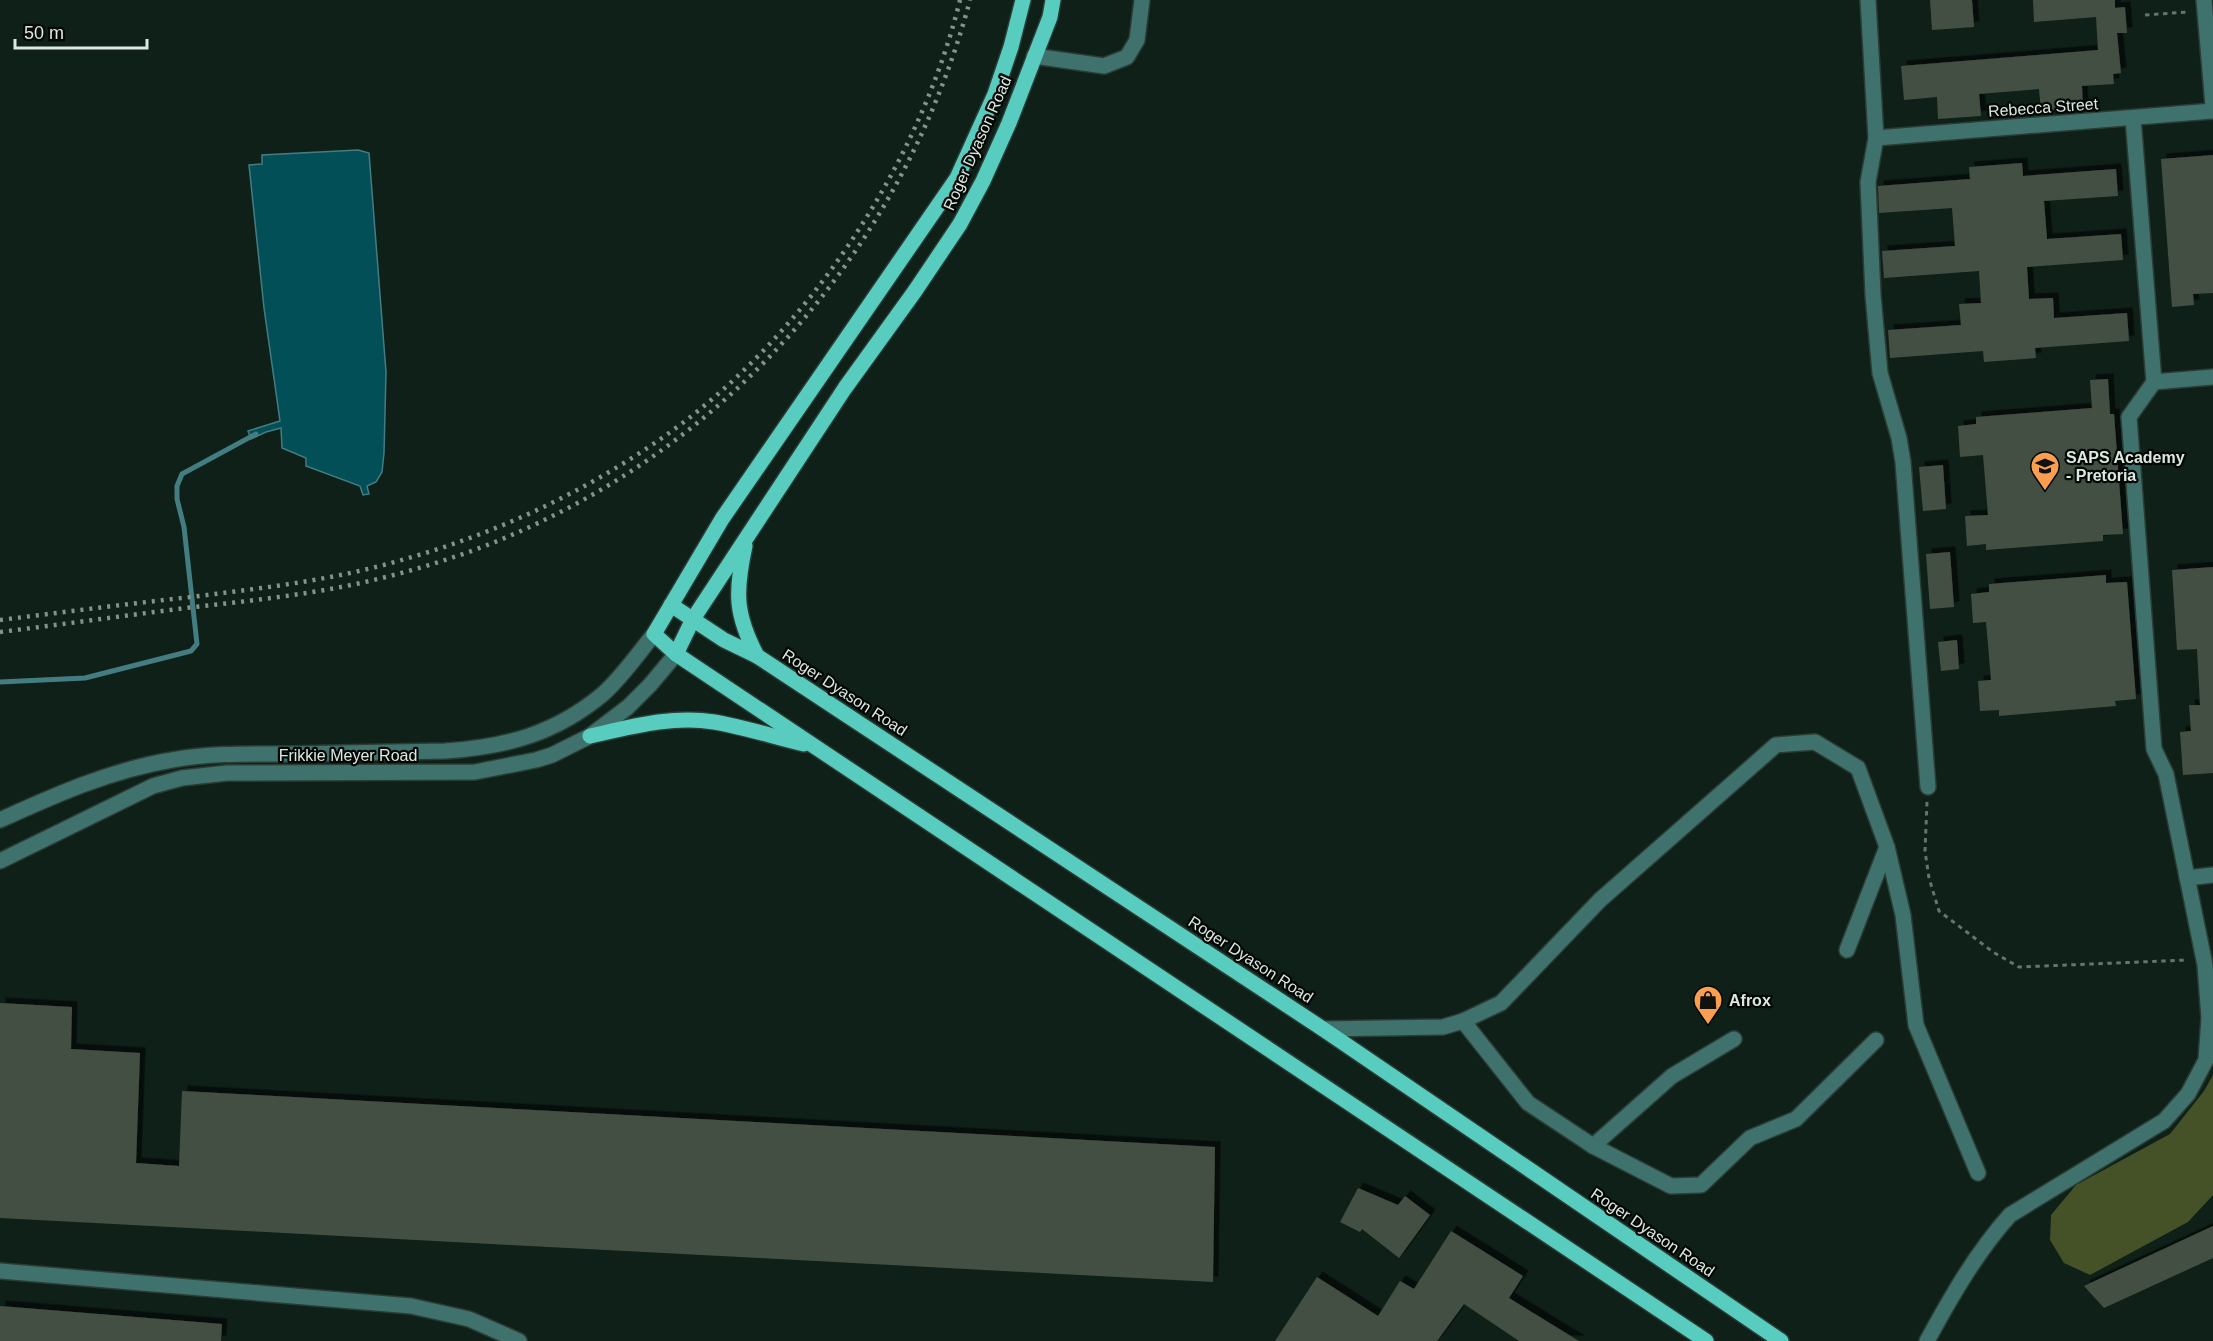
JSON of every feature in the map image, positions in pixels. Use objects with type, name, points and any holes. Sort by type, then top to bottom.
[{"type":"main road","name":"Roger Dyason Road","points":[[654,634],[722,519],[957,178],[995,94],[1011,47],[1023,0]]},
{"type":"main road","name":"Roger Dyason Road","points":[[676,654],[693,619],[844,388],[915,291],[960,224],[1009,123],[1050,17],[1053,0]]},
{"type":"main road","points":[[1011,47],[1034,56]]},
{"type":"main road","points":[[747,538],[737,590],[741,618],[757,656]]},
{"type":"main road","name":"Roger Dyason Road","points":[[671,605],[724,640],[757,656],[1323,1029],[1781,1341]]},
{"type":"main road","points":[[654,634],[676,654],[1706,1341]]},
{"type":"main road","points":[[590,736],[638,725],[689,720],[713,722],[816,747]]},
{"type":"street","points":[[1034,56],[1104,66],[1127,57],[1137,40],[1142,0]]},
{"type":"street","points":[[1868,0],[1876,138],[1868,182],[1873,295],[1880,373],[1899,438],[1903,462],[1928,788]]},
{"type":"street","points":[[2205,5],[2213,108]]},
{"type":"street","name":"Rebecca Street","points":[[1876,138],[2133,118],[2213,108]]},
{"type":"street","points":[[1927,1341],[1993,1234],[2010,1215],[2164,1121],[2188,1094],[2206,1060],[2209,1018],[2204,960],[2166,774],[2154,749],[2129,417],[2154,382],[2133,118]]},
{"type":"street","points":[[2154,382],[2213,377]]},
{"type":"street","name":"Frikkie Meyer Road","points":[[0,820],[51,797],[106,777],[132,768],[174,759],[226,754],[445,751],[475,749],[515,742],[560,723],[604,693],[654,634]]},
{"type":"street","name":"Frikkie Meyer Road","points":[[0,861],[153,786],[182,778],[227,773],[475,772],[536,760],[590,736],[628,707],[676,654]]},
{"type":"street","points":[[1323,1029],[1443,1027],[1463,1021],[1501,1003],[1600,900],[1776,745],[1815,742],[1858,768],[1887,847],[1903,915],[1916,1025],[1978,1173]]},
{"type":"street","points":[[1847,950],[1887,847]]},
{"type":"street","points":[[2187,878],[2213,875]]},
{"type":"street","points":[[1463,1021],[1528,1102],[1593,1146],[1671,1186],[1701,1185],[1750,1138],[1796,1119],[1876,1040]]},
{"type":"street","points":[[1593,1146],[1672,1076],[1734,1039]]},
{"type":"street","points":[[0,1271],[411,1306],[469,1319],[519,1341]]},
{"type":"path","points":[[2145,15],[2205,5]]},
{"type":"path","points":[[1928,788],[1925,851],[1929,878],[1939,911],[1993,952],[2019,967],[2204,960]]},
{"type":"green space","points":[[2213,1075],[2213,1195],[2188,1222],[2090,1275],[2064,1263],[2050,1240],[2051,1215],[2076,1185],[2170,1134],[2204,1091]]},
{"type":"water","points":[[358,150],[369,153],[386,372],[382,472],[376,482],[367,486],[369,494],[363,495],[360,486],[306,466],[306,458],[282,448],[281,428],[251,439],[248,431],[280,421],[264,308],[249,165],[262,164],[262,155]]},
{"type":"building","points":[[1930,0],[1972,0],[1974,27],[1932,30]]},
{"type":"building","points":[[2033,0],[2115,0],[2115,8],[2125,7],[2127,33],[2117,33],[2121,73],[2113,74],[2114,84],[2082,86],[2083,108],[2041,111],[2039,89],[1979,94],[1981,116],[1938,119],[1937,97],[1904,100],[1901,66],[2098,50],[2096,17],[2034,22]]},
{"type":"building","points":[[2213,155],[2213,293],[2193,294],[2194,305],[2172,307],[2161,159]]},
{"type":"building","points":[[2022,163],[2023,176],[2116,169],[2118,196],[2044,201],[2047,239],[2121,234],[2123,260],[2027,267],[2029,299],[2053,298],[2054,318],[2127,313],[2129,341],[2035,348],[2036,358],[1984,362],[1983,351],[1890,358],[1888,330],[1961,325],[1959,304],[1981,303],[1979,271],[1884,278],[1882,251],[1955,246],[1952,208],[1879,213],[1878,186],[1970,179],[1969,167]]},
{"type":"building","points":[[2108,379],[2110,414],[2114,414],[2123,534],[2103,535],[2103,541],[1986,550],[1986,544],[1967,546],[1965,516],[1988,515],[1983,455],[1960,457],[1958,426],[1976,424],[1976,417],[2092,408],[2090,380]]},
{"type":"building","points":[[1943,465],[1946,509],[1923,511],[1919,467]]},
{"type":"building","points":[[1950,552],[1954,607],[1930,609],[1926,554]]},
{"type":"building","points":[[2213,567],[2213,773],[2183,775],[2180,732],[2191,731],[2189,705],[2200,705],[2197,649],[2177,650],[2172,570]]},
{"type":"building","points":[[2106,575],[2106,583],[2127,582],[2136,699],[2115,701],[2116,706],[1999,716],[1999,710],[1980,711],[1978,681],[1991,680],[1986,622],[1973,623],[1971,594],[1989,592],[1989,584]]},
{"type":"building","points":[[1957,640],[1959,669],[1941,671],[1938,642]]},
{"type":"building","points":[[0,1003],[72,1007],[71,1049],[140,1053],[136,1163],[179,1166],[182,1091],[1215,1147],[1213,1282],[0,1218]]},
{"type":"building","points":[[1358,1188],[1398,1205],[1405,1196],[1430,1215],[1399,1258],[1362,1229],[1360,1232],[1340,1222]]},
{"type":"building","points":[[2213,1226],[2213,1258],[2104,1308],[2084,1286]]},
{"type":"building","points":[[1451,1231],[1523,1276],[1509,1298],[1579,1341],[1519,1341],[1464,1304],[1437,1341],[1275,1341],[1317,1277],[1378,1316],[1400,1281],[1414,1289]]},
{"type":"building","points":[[0,1306],[222,1324],[221,1341],[0,1341]]},
{"type":"waterway","points":[[0,682],[85,678],[191,651],[197,644],[177,486],[182,474],[256,434]]},
{"type":"railway","points":[[0,620],[272,587],[352,573],[439,549],[506,524],[570,494],[632,458],[714,398],[763,351],[808,300],[849,244],[885,186],[916,125],[941,63],[960,0]]},
{"type":"railway","points":[[0,632],[290,595],[386,577],[456,557],[506,537],[604,488],[678,438],[746,380],[807,316],[860,245],[905,168],[942,86],[970,0]]},
{"type":"place","name":"SAPS Academy - Pretoria","points":[[2045,492]]},
{"type":"place","name":"Afrox","points":[[1708,1026]]}]
